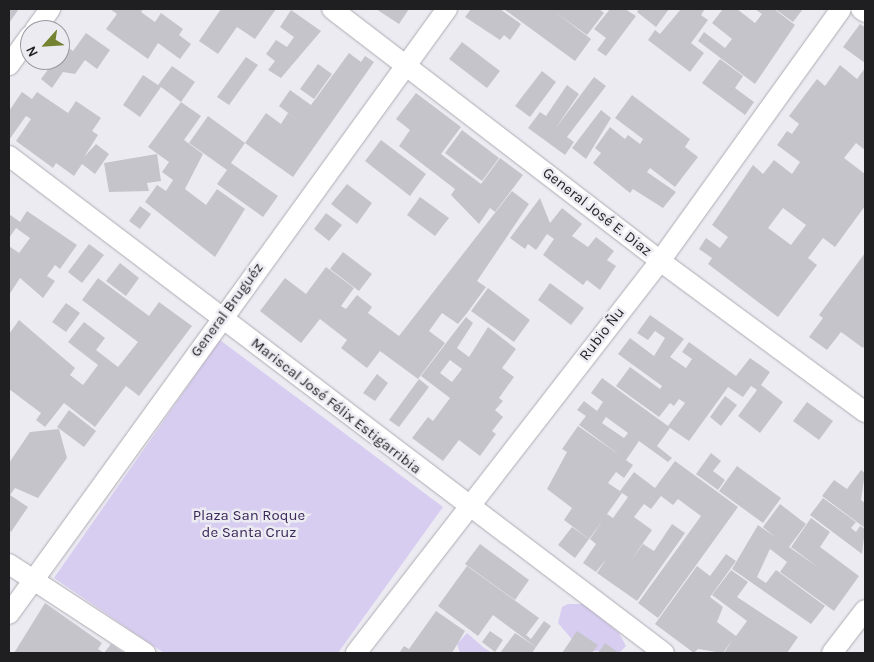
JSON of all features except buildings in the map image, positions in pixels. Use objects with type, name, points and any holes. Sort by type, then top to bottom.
[{"type":"street","points":[[42,20],[50,9]]},
{"type":"street","name":"General José E. Diaz","points":[[332,9],[660,261],[865,412]]},
{"type":"street","name":"General Bruguéz","points":[[9,614],[34,582],[221,318],[447,9]]},
{"type":"street","name":"Rubio Ñu","points":[[356,653],[466,506],[660,261],[841,9]]},
{"type":"street","points":[[861,9],[865,12]]},
{"type":"street","points":[[9,65],[20,50]]},
{"type":"street","name":"Mariscal José Félix Estigarribia","points":[[9,156],[466,506],[664,653]]},
{"type":"street","points":[[9,564],[145,653]]},
{"type":"street","points":[[832,653],[865,610]]},
{"type":"green space","name":"Plaza San Roque de Santa Cruz","points":[[220,340],[443,507],[338,653],[164,653],[54,578]]},
{"type":"green space","points":[[568,604],[584,604],[619,633],[626,646],[619,653],[581,650],[558,623],[562,607]]},
{"type":"green space","points":[[467,633],[492,653],[460,653],[457,644]]}]
